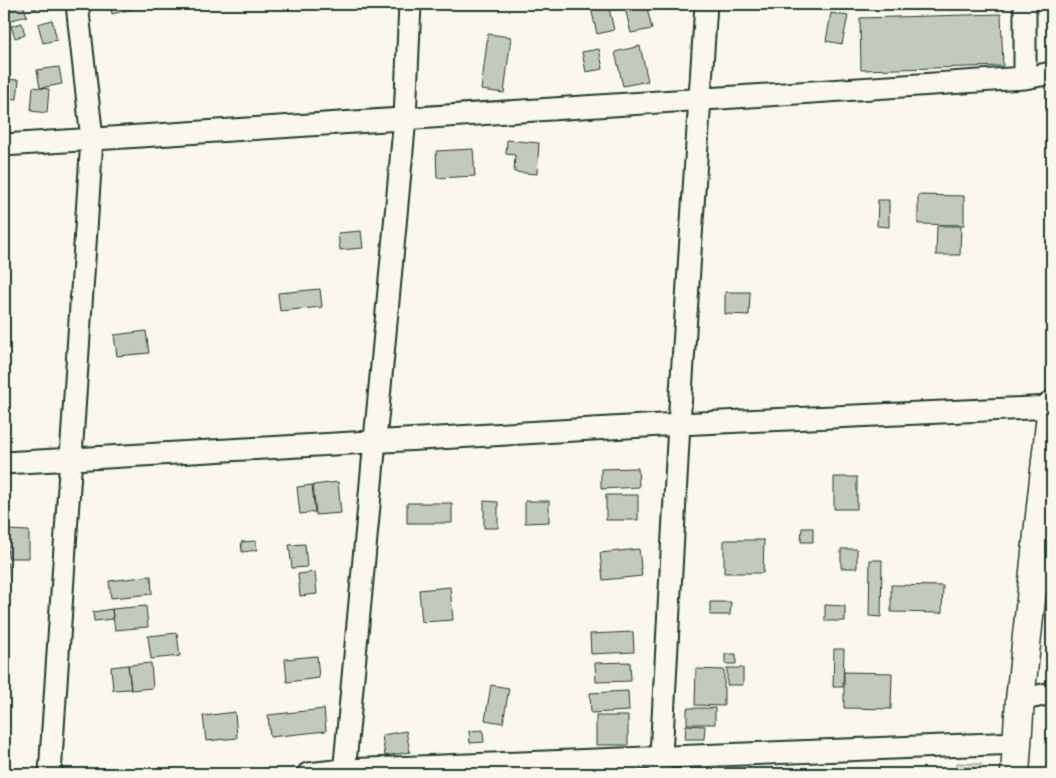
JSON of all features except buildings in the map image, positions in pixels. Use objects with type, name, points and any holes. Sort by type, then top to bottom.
[{"type":"main road","points":[[1016,774],[1020,700],[1052,406]]},
{"type":"street","points":[[50,774],[92,139],[77,4]]},
{"type":"street","points":[[344,772],[405,118],[410,4]]},
{"type":"street","points":[[660,765],[679,424],[706,4]]},
{"type":"street","points":[[1025,4],[1025,78]]},
{"type":"street","points":[[4,145],[1025,78],[1052,73]]},
{"type":"street","points":[[4,464],[679,424],[1052,406]]},
{"type":"street","points":[[1020,700],[1052,693]]},
{"type":"street","points":[[308,774],[660,765],[1018,743]]},
{"type":"shaded area","points":[[957,763],[981,764],[980,774],[956,774]]}]
